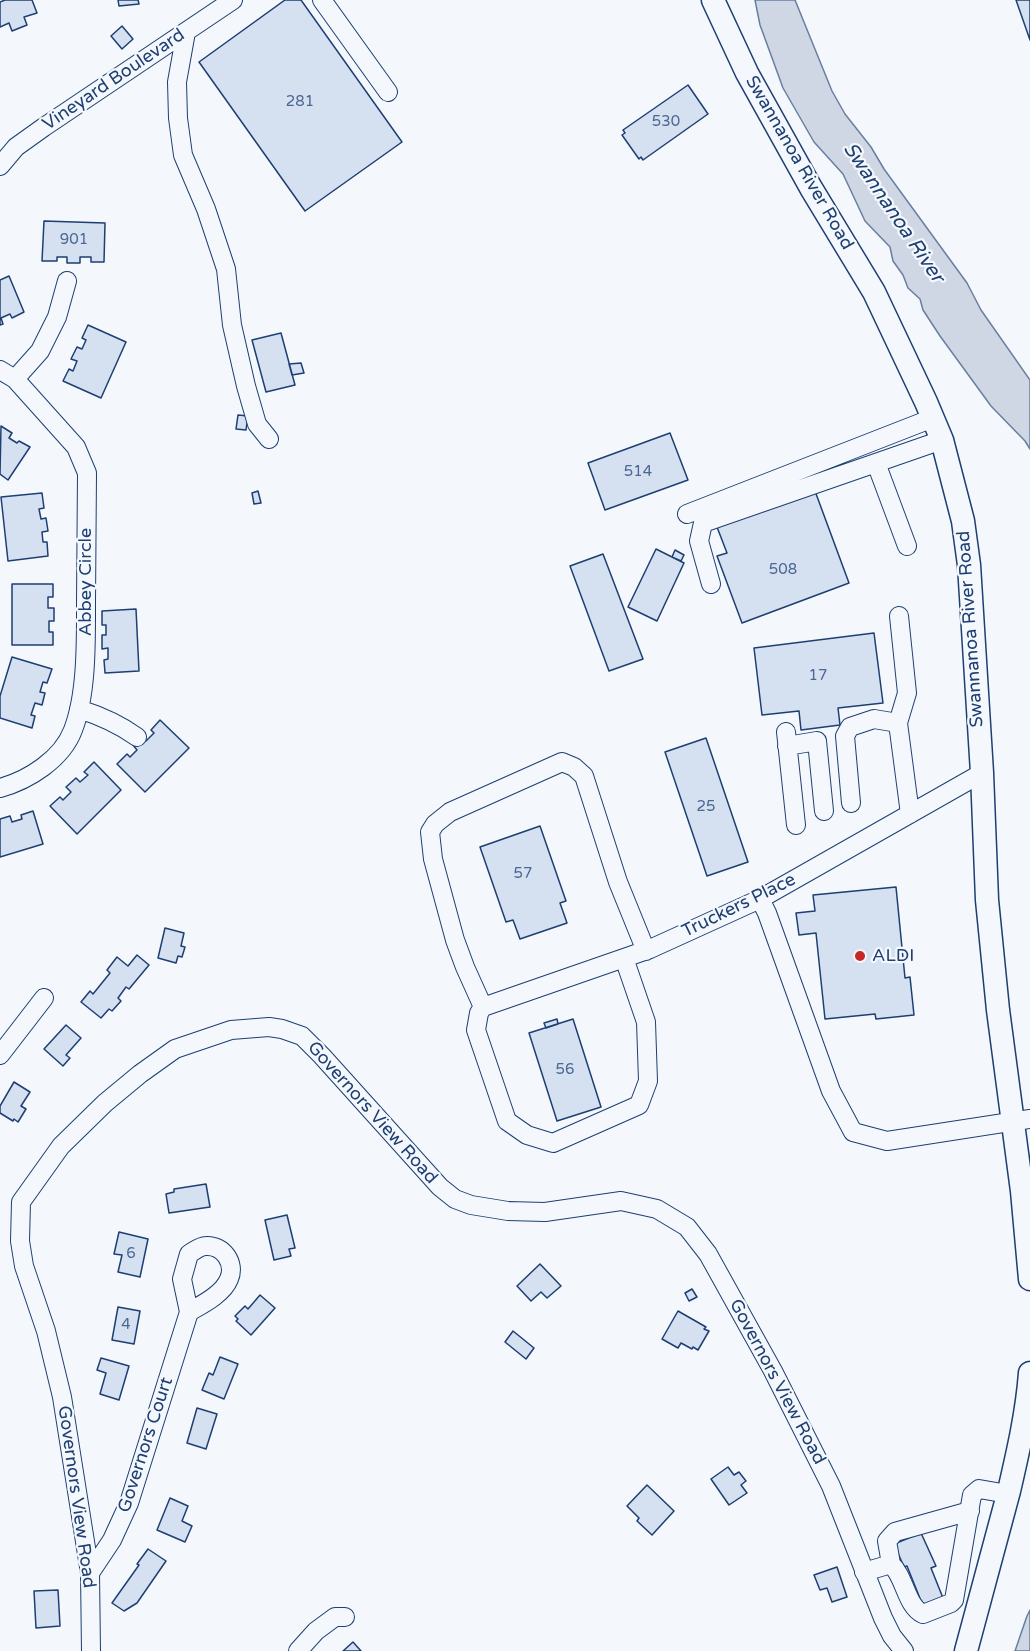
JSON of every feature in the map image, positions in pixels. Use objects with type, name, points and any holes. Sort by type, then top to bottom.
[{"type":"main road","name":"Swannanoa River Road","points":[[713,0],[747,73],[810,188],[874,292],[942,440],[963,521],[969,565],[982,773],[987,900],[998,1010],[1021,1120],[1022,1191],[1030,1279]]},
{"type":"main road","points":[[966,1651],[1008,1494],[1028,1403],[1030,1373]]},
{"type":"street","name":"Vineyard Boulevard","points":[[0,166],[16,147],[44,127],[233,0]]},
{"type":"street","points":[[322,0],[388,92]]},
{"type":"street","points":[[186,32],[177,82],[178,118],[183,155],[206,209],[226,269],[232,325],[256,424],[270,439]]},
{"type":"street","points":[[8,374],[40,351],[57,317],[67,281]]},
{"type":"street","name":"Abbey Circle","points":[[0,788],[42,768],[61,751],[73,731],[79,709],[86,654],[87,473],[76,447],[8,374]]},
{"type":"street","points":[[687,513],[933,418]]},
{"type":"street","points":[[711,584],[699,541],[703,523],[942,440]]},
{"type":"street","points":[[876,463],[907,546]]},
{"type":"street","points":[[899,616],[907,693],[898,723],[910,814]]},
{"type":"street","points":[[79,709],[102,716],[137,737]]},
{"type":"street","points":[[851,803],[845,736],[850,727],[874,719],[898,723]]},
{"type":"street","points":[[796,825],[786,739],[817,741],[845,736]]},
{"type":"street","points":[[817,741],[824,811]]},
{"type":"street","points":[[624,958],[646,1022],[648,1081],[639,1105],[553,1143],[527,1135],[507,1121],[476,1030],[479,1013],[483,1007],[455,940],[433,859],[430,832],[435,824],[450,812],[562,762],[574,767],[584,776],[618,882],[646,951]]},
{"type":"street","name":"Truckers Place","points":[[483,1007],[646,951],[760,899],[982,773]]},
{"type":"street","points":[[760,899],[831,1091],[853,1132],[887,1141],[1021,1120]]},
{"type":"street","points":[[0,1055],[44,998]]},
{"type":"street","name":"Governors View Road","points":[[91,1651],[90,1573],[62,1397],[46,1331],[24,1266],[20,1241],[21,1202],[61,1146],[105,1103],[175,1049],[231,1030],[269,1027],[302,1036],[440,1187],[455,1199],[471,1205],[508,1211],[536,1212],[621,1201],[657,1209],[687,1227],[708,1254],[773,1371],[831,1486],[864,1572],[892,1636],[904,1651]]},
{"type":"street","name":"Governors Court","points":[[90,1573],[112,1540],[129,1503],[189,1312]]},
{"type":"street","points":[[970,1511],[895,1532],[887,1541],[891,1564],[897,1570],[916,1610],[923,1614],[954,1600],[970,1511],[972,1495],[979,1489],[1008,1494]]},
{"type":"street","points":[[864,1572],[891,1564]]},
{"type":"street","points":[[298,1651],[316,1631],[335,1617],[345,1617]]},
{"type":"water","name":"Swannanoa River","points":[[755,0],[795,0],[832,91],[845,114],[967,283],[981,310],[1030,380],[1030,449],[991,406],[940,336],[923,310],[920,299],[908,288],[903,275],[893,261],[890,247],[865,221],[843,174],[814,142],[783,88],[760,25]]},
{"type":"water","points":[[1030,1610],[1030,1651],[1015,1651],[1027,1616]]},
{"type":"building","points":[[32,0],[37,13],[24,17],[27,25],[12,31],[9,23],[0,27],[0,2]]},
{"type":"building","points":[[118,0],[138,0],[139,4],[119,6]]},
{"type":"building","points":[[285,0],[301,0],[402,142],[305,211],[199,62]]},
{"type":"building","points":[[1016,0],[1030,0],[1030,40]]},
{"type":"building","points":[[122,26],[133,39],[122,49],[111,36]]},
{"type":"building","points":[[688,85],[708,114],[643,160],[641,157],[639,159],[622,135],[625,133],[623,130]]},
{"type":"building","points":[[44,221],[105,223],[104,262],[91,262],[91,257],[80,257],[80,263],[67,263],[67,257],[57,257],[57,261],[42,261]]},
{"type":"building","points":[[9,276],[24,312],[12,318],[10,314],[1,318],[3,324],[0,325],[0,280]]},
{"type":"building","points":[[88,325],[126,342],[101,398],[63,381],[69,369],[73,371],[77,361],[71,359],[77,347],[82,349],[86,340],[82,338]]},
{"type":"building","points":[[281,333],[295,385],[266,392],[252,340]]},
{"type":"building","points":[[301,363],[304,373],[292,375],[289,364]]},
{"type":"building","points":[[238,415],[248,416],[246,430],[236,429]]},
{"type":"building","points":[[1,426],[12,433],[9,438],[30,447],[8,480],[0,474]]},
{"type":"building","points":[[670,433],[688,480],[605,510],[588,463]]},
{"type":"building","points":[[258,491],[261,503],[254,504],[252,493]]},
{"type":"building","points":[[815,491],[849,583],[742,623],[717,556],[727,553],[717,527]]},
{"type":"building","points":[[42,493],[44,508],[39,509],[41,519],[46,518],[48,531],[42,532],[43,542],[47,542],[48,556],[8,561],[1,497]]},
{"type":"building","points":[[656,549],[684,563],[657,621],[628,607]]},
{"type":"building","points":[[675,550],[684,555],[681,561],[672,557]]},
{"type":"building","points":[[603,554],[643,659],[609,671],[570,566]]},
{"type":"building","points":[[12,584],[53,584],[53,597],[48,597],[48,608],[54,608],[54,621],[49,621],[49,632],[53,632],[53,645],[12,645]]},
{"type":"building","points":[[136,609],[139,671],[105,673],[104,660],[108,659],[108,648],[102,649],[102,635],[106,635],[106,625],[102,625],[102,611]]},
{"type":"building","points":[[874,633],[883,703],[838,708],[840,725],[801,730],[799,711],[762,715],[754,648]]},
{"type":"building","points":[[12,657],[52,669],[47,683],[43,682],[40,692],[45,693],[42,705],[35,703],[31,715],[35,716],[32,728],[0,718],[0,696]]},
{"type":"building","points":[[160,720],[189,748],[145,792],[117,764],[127,754],[130,757],[137,750],[133,745],[142,736],[146,741],[154,733],[151,730]]},
{"type":"building","points":[[706,738],[748,862],[707,876],[665,752]]},
{"type":"building","points":[[94,762],[121,790],[77,834],[50,806],[60,797],[63,800],[71,792],[66,787],[76,778],[80,782],[88,775],[84,772]]},
{"type":"building","points":[[33,811],[43,844],[0,857],[0,819],[10,816],[12,822],[22,819],[21,815]]},
{"type":"building","points":[[540,826],[566,901],[560,903],[567,923],[520,939],[513,920],[506,922],[480,847]]},
{"type":"building","name":"ALDI","points":[[896,887],[905,978],[910,977],[914,1015],[876,1019],[875,1014],[825,1019],[816,933],[799,935],[796,913],[815,911],[813,895]]},
{"type":"building","points":[[165,928],[184,933],[181,946],[185,947],[182,957],[178,956],[176,963],[158,958]]},
{"type":"building","points":[[137,955],[149,965],[129,989],[126,987],[118,998],[121,1001],[112,1011],[109,1009],[101,1018],[81,1002],[90,991],[93,994],[110,973],[107,970],[117,957],[128,966]]},
{"type":"building","points":[[557,1019],[558,1024],[546,1028],[544,1023]]},
{"type":"building","points":[[573,1019],[601,1107],[557,1121],[529,1033]]},
{"type":"building","points":[[66,1025],[81,1038],[66,1055],[70,1058],[63,1066],[44,1049]]},
{"type":"building","points":[[14,1082],[30,1092],[21,1106],[26,1109],[18,1122],[0,1113],[0,1106]]},
{"type":"building","points":[[206,1184],[210,1207],[169,1213],[166,1194],[174,1192],[174,1189]]},
{"type":"building","points":[[287,1215],[295,1248],[289,1249],[291,1256],[274,1260],[265,1220]]},
{"type":"building","points":[[119,1232],[148,1239],[140,1277],[118,1272],[122,1255],[114,1254]]},
{"type":"building","points":[[540,1264],[561,1286],[547,1298],[541,1292],[531,1301],[517,1286]]},
{"type":"building","points":[[692,1289],[697,1297],[689,1301],[685,1293]]},
{"type":"building","points":[[260,1295],[275,1308],[251,1335],[236,1321],[238,1319],[235,1316],[245,1306],[248,1309]]},
{"type":"building","points":[[118,1307],[140,1311],[134,1344],[112,1340]]},
{"type":"building","points":[[678,1311],[709,1331],[698,1350],[681,1343],[678,1348],[662,1339]]},
{"type":"building","points":[[513,1331],[534,1348],[526,1359],[505,1342]]},
{"type":"building","points":[[220,1357],[238,1364],[224,1399],[202,1390],[209,1373],[213,1375]]},
{"type":"building","points":[[101,1358],[129,1366],[119,1400],[100,1394],[106,1373],[97,1370]]},
{"type":"building","points":[[197,1408],[217,1414],[206,1449],[187,1443]]},
{"type":"building","points":[[728,1467],[734,1475],[739,1472],[746,1481],[741,1485],[747,1493],[729,1505],[711,1479]]},
{"type":"building","points":[[647,1485],[674,1511],[652,1535],[637,1521],[639,1518],[627,1506]]},
{"type":"building","points":[[170,1498],[188,1506],[182,1521],[192,1526],[185,1542],[157,1530]]},
{"type":"building","points":[[921,1533],[936,1566],[931,1568],[943,1598],[923,1606],[907,1566],[904,1567],[894,1544]]},
{"type":"building","points":[[148,1549],[166,1561],[137,1603],[124,1611],[112,1603]]},
{"type":"building","points":[[837,1567],[847,1597],[832,1602],[827,1588],[820,1590],[814,1575]]},
{"type":"building","points":[[58,1590],[60,1626],[36,1628],[34,1591]]},
{"type":"building","points":[[353,1642],[361,1651],[343,1651]]},
{"type":"place","name":"ALDI","points":[[860,956]]}]
